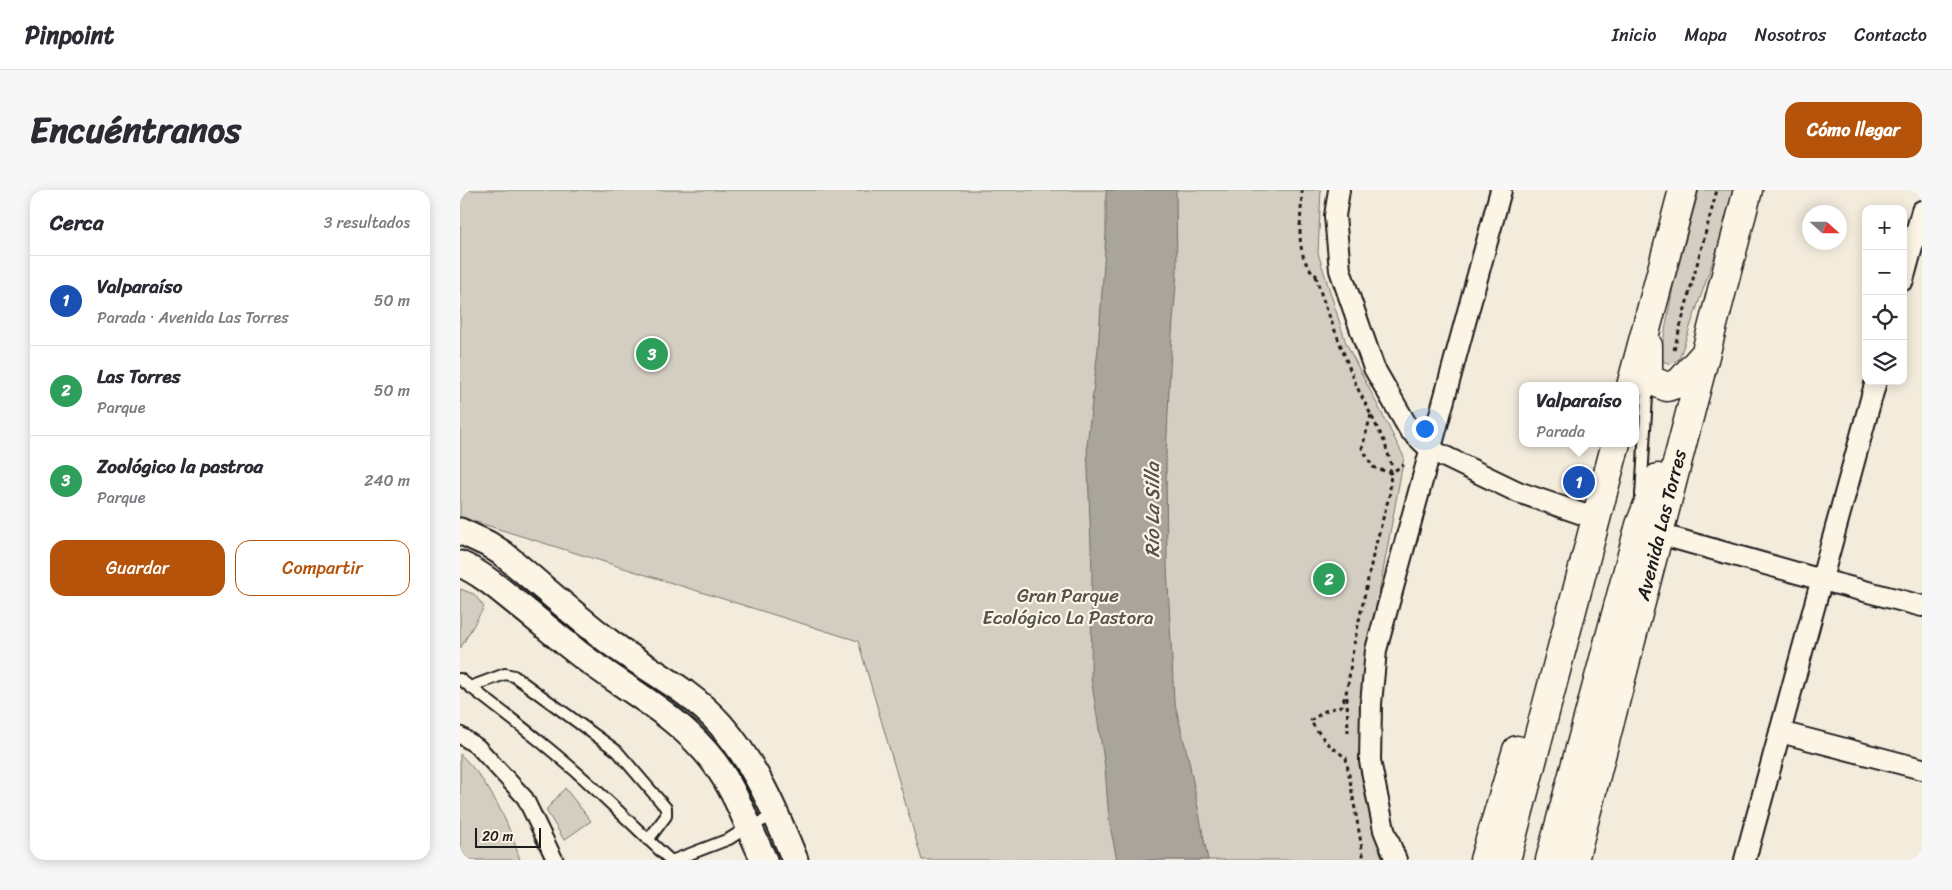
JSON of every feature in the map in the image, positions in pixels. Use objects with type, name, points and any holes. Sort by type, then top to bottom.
[{"type":"main road","points":[[1683,190],[1648,318],[1640,382],[1667,387],[1672,386],[1679,383],[1704,355]]},
{"type":"main road","points":[[1550,860],[1645,534],[1704,355],[1748,190]]},
{"type":"main road","points":[[1506,860],[1615,447]]},
{"type":"main road","name":"Avenida Las Torres","points":[[1574,860],[1645,534]]},
{"type":"main road","points":[[1484,860],[1528,714],[1544,672],[1567,632]]},
{"type":"street","points":[[1339,190],[1335,216],[1340,270],[1374,368],[1410,429],[1431,450],[1518,492],[1597,519]]},
{"type":"street","points":[[1396,860],[1384,830],[1370,761],[1371,704],[1376,650],[1500,190]]},
{"type":"street","points":[[1907,265],[1922,211]]},
{"type":"street","points":[[1745,860],[1875,385]]},
{"type":"street","points":[[460,531],[502,553],[609,641],[693,698],[720,724],[746,758],[777,815],[796,860]]},
{"type":"street","points":[[1645,534],[1922,606]]},
{"type":"street","points":[[460,564],[487,578],[580,654],[662,712],[688,734],[714,761],[734,794],[764,860]]},
{"type":"street","points":[[1780,732],[1922,769]]},
{"type":"street","points":[[460,735],[478,747],[525,798],[555,860]]},
{"type":"lane","points":[[1640,382],[1645,534]]},
{"type":"lane","points":[[470,687],[505,674],[514,676],[617,751],[666,808],[666,816],[648,840]]},
{"type":"lane","points":[[460,679],[552,751],[670,860]]},
{"type":"lane","points":[[674,860],[730,839],[748,827],[777,815]]},
{"type":"path","points":[[1302,190],[1300,243],[1304,259],[1316,276],[1340,270]]},
{"type":"path","points":[[1674,351],[1717,190]]},
{"type":"path","points":[[1371,415],[1362,448],[1373,467],[1390,474]]},
{"type":"path","points":[[1364,860],[1346,758],[1326,742],[1310,721],[1325,711],[1341,706],[1347,694],[1354,641],[1374,551],[1390,493],[1391,463],[1384,441]]},
{"type":"path","points":[[1390,474],[1431,450]]},
{"type":"green space","name":"Gran Parque Ecológico La Pastora","points":[[460,190],[1321,190],[1318,253],[1346,343],[1404,457],[1359,702],[1365,796],[1387,860],[922,860],[858,641],[460,517]]},
{"type":"green space","points":[[1699,190],[1735,190],[1732,206],[1679,359],[1670,364],[1663,361],[1661,353],[1673,287]]},
{"type":"green space","points":[[460,589],[474,594],[484,607],[460,649]]},
{"type":"green space","points":[[460,754],[471,765],[497,803],[510,831],[520,860],[460,860]]},
{"type":"green space","points":[[565,788],[591,821],[564,840],[546,810]]},
{"type":"water","name":"Río La Silla","points":[[1106,190],[1176,190],[1177,272],[1171,347],[1166,457],[1167,566],[1174,700],[1189,761],[1208,860],[1117,860],[1109,821],[1105,767],[1091,678],[1092,571],[1087,445],[1098,349],[1106,234]]},
{"type":"place","name":"Zoológico la pastroa","points":[[652,354]]},
{"type":"place","name":"Valparaíso","points":[[1579,482]]},
{"type":"place","name":"Las Torres","points":[[1329,579]]}]
